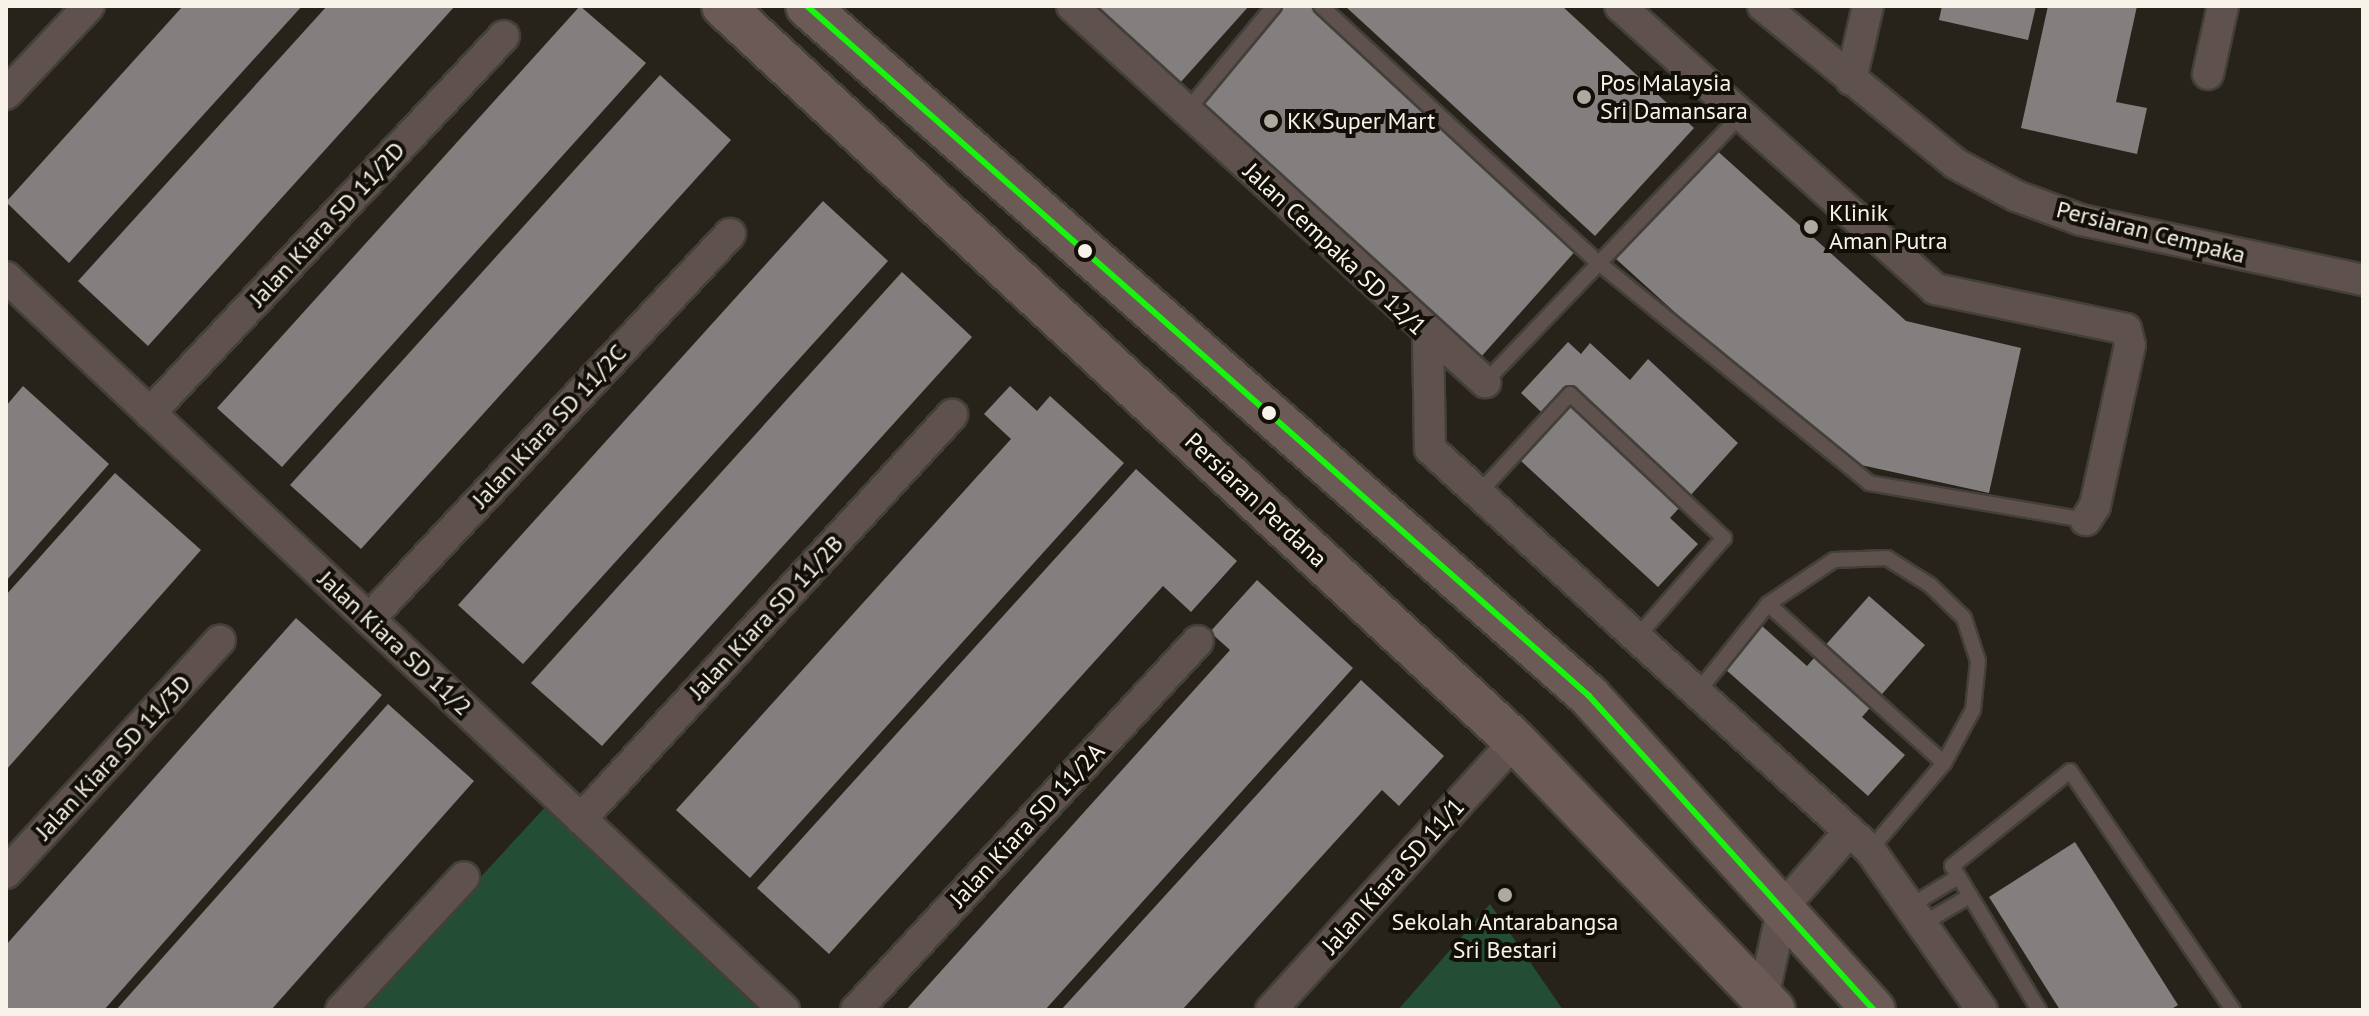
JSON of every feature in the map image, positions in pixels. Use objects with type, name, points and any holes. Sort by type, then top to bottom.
[{"type":"main road","name":"Persiaran Perdana","points":[[723,6],[1515,741],[1768,1004]]},
{"type":"main road","points":[[807,6],[851,49],[1589,696],[1874,1010]]},
{"type":"main road","points":[[831,6],[851,49]]},
{"type":"street","points":[[6,94],[89,6]]},
{"type":"street","name":"Jalan Cempaka SD 12/1","points":[[1072,6],[1428,334],[1485,382]]},
{"type":"street","points":[[1620,6],[1737,119],[1935,289],[2126,329],[2114,418],[2086,520]]},
{"type":"street","name":"Persiaran Cempaka","points":[[1763,6],[1956,164],[2016,196],[2081,220],[2363,280]]},
{"type":"street","points":[[1851,80],[1868,6]]},
{"type":"street","points":[[2208,74],[2223,6]]},
{"type":"street","name":"Jalan Kiara SD 11/2D","points":[[150,413],[504,36]]},
{"type":"street","name":"Jalan Kiara SD 11/2C","points":[[369,619],[730,234]]},
{"type":"street","name":"Jalan Kiara SD 11/2","points":[[6,277],[784,1010]]},
{"type":"street","points":[[1428,334],[1430,449],[1860,841],[1982,1010]]},
{"type":"street","name":"Jalan Kiara SD 11/2B","points":[[581,819],[952,415]]},
{"type":"street","name":"Jalan Kiara SD 11/3D","points":[[6,873],[220,640]]},
{"type":"street","name":"Jalan Kiara SD 11/2A","points":[[856,1010],[1198,641]]},
{"type":"street","name":"Jalan Kiara SD 11/1","points":[[1271,1010],[1515,741]]},
{"type":"street","points":[[1768,1004],[1783,907],[1860,841]]},
{"type":"street","points":[[341,1010],[464,877]]},
{"type":"lane","points":[[1186,112],[1274,6]]},
{"type":"lane","points":[[1321,6],[1595,260],[1869,483],[2086,520]]},
{"type":"lane","points":[[1485,382],[1595,260],[1737,119]]},
{"type":"lane","points":[[1478,494],[1570,394],[1724,538],[1636,638]]},
{"type":"lane","points":[[1696,694],[1768,604],[1834,560],[1887,558],[1930,585],[1964,618],[1978,661],[1973,710],[1944,763],[1860,841]]},
{"type":"lane","points":[[1768,604],[1944,763]]},
{"type":"lane","points":[[2039,1010],[1952,866],[2070,771],[2233,1010]]},
{"type":"lane","points":[[1916,915],[1958,877]]},
{"type":"lane","points":[[1916,915],[1970,896]]},
{"type":"green space","points":[[548,804],[768,1010],[358,1010]]},
{"type":"green space","points":[[1490,904],[1563,1010],[1398,1010]]},
{"type":"building","points":[[183,6],[302,6],[69,263],[6,202]]},
{"type":"building","points":[[327,6],[455,6],[148,346],[78,281]]},
{"type":"building","points":[[580,6],[646,63],[282,467],[217,408]]},
{"type":"building","points":[[1093,6],[1249,6],[1179,84]]},
{"type":"building","points":[[1283,6],[1310,6],[1579,247],[1480,358],[1197,103]]},
{"type":"building","points":[[1345,6],[1562,6],[1694,128],[1595,236]]},
{"type":"building","points":[[1942,6],[2036,6],[2028,40],[1939,20]]},
{"type":"building","points":[[2048,6],[2137,6],[2116,102],[2147,108],[2137,154],[2021,128]]},
{"type":"building","points":[[660,75],[731,140],[361,549],[290,485]]},
{"type":"building","points":[[1713,147],[1906,321],[2021,348],[1989,493],[1838,460],[1615,258]]},
{"type":"building","points":[[823,201],[888,261],[523,664],[458,605]]},
{"type":"building","points":[[902,272],[972,337],[602,746],[531,683]]},
{"type":"building","points":[[1568,342],[1581,354],[1590,343],[1630,380],[1648,359],[1738,443],[1670,518],[1698,544],[1658,587],[1521,461],[1554,424],[1521,393]]},
{"type":"building","points":[[23,386],[109,464],[6,581],[6,406]]},
{"type":"building","points":[[1010,386],[1037,411],[1050,396],[1124,463],[750,878],[676,810],[1011,439],[984,414]]},
{"type":"building","points":[[1136,469],[1237,561],[1191,612],[1163,586],[829,954],[757,888]]},
{"type":"building","points":[[115,473],[201,550],[6,770],[6,595]]},
{"type":"building","points":[[1257,580],[1353,668],[1045,1010],[906,1010],[1230,650],[1210,632]]},
{"type":"building","points":[[1869,596],[1925,645],[1862,717],[1905,755],[1868,796],[1725,669],[1762,626],[1807,666]]},
{"type":"building","points":[[296,618],[382,695],[104,1010],[6,1010],[6,945]]},
{"type":"building","points":[[1361,680],[1444,756],[1399,806],[1382,790],[1182,1010],[1061,1010]]},
{"type":"building","points":[[388,704],[474,781],[271,1010],[116,1010]]},
{"type":"building","points":[[2075,842],[2178,1005],[2170,1010],[2060,1010],[1989,897]]},
{"type":"transit line","points":[[807,6],[1589,696],[1874,1010]]},
{"type":"place","name":"Pos Malaysia Sri Damansara","points":[[1584,97]]},
{"type":"place","name":"KK Super Mart","points":[[1271,121]]},
{"type":"place","name":"Klinik Aman Putra","points":[[1811,227]]},
{"type":"place","name":"Sekolah Antarabangsa Sri Bestari","points":[[1505,895]]}]
